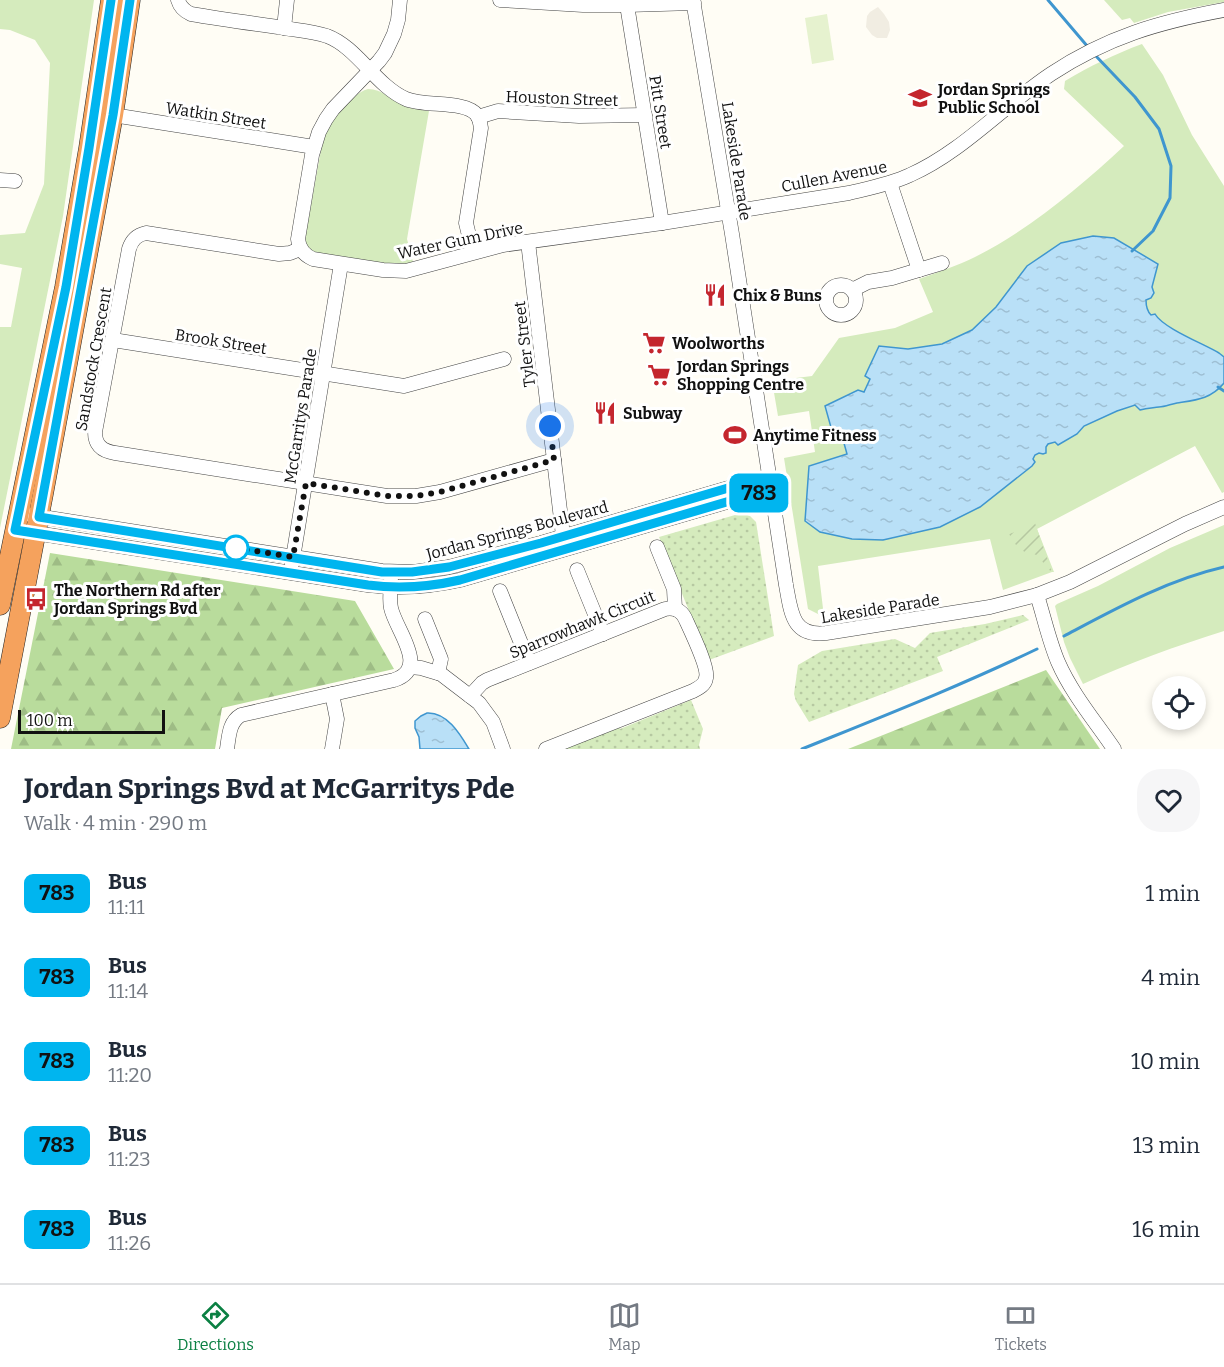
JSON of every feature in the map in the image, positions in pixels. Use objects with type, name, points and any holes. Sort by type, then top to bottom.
[{"type":"highway","points":[[0,605],[66,287],[111,0]]},
{"type":"highway","points":[[0,718],[113,115],[130,0]]},
{"type":"street","points":[[178,0],[181,7],[191,14],[330,37],[344,46],[386,86],[406,99],[469,109],[478,117],[481,128],[466,223],[473,252]]},
{"type":"street","points":[[284,28],[288,0]]},
{"type":"street","points":[[300,249],[298,234],[314,147],[326,119],[384,53],[394,34],[400,0]]},
{"type":"street","points":[[500,0],[563,5],[627,6],[694,1]]},
{"type":"street","name":"Lakeside Parade","points":[[694,1],[790,607],[793,619],[805,632],[815,635],[969,611],[1037,595],[1089,573],[1156,538],[1224,507]]},
{"type":"street","name":"Pitt Street","points":[[627,6],[662,223]]},
{"type":"street","name":"Cullen Avenue","points":[[728,212],[849,193],[890,183],[912,174],[946,154],[1041,81],[1077,58],[1111,41],[1156,25],[1224,10]]},
{"type":"street","name":"Houston Street","points":[[478,117],[498,111],[579,116],[645,115]]},
{"type":"street","name":"Watkin Street","points":[[113,115],[314,147]]},
{"type":"street","points":[[0,180],[15,181]]},
{"type":"street","points":[[890,183],[920,270]]},
{"type":"street","name":"Water Gum Drive","points":[[300,249],[313,259],[383,270],[406,271],[503,245],[728,212]]},
{"type":"street","name":"Sandstock Crescent","points":[[300,249],[279,254],[146,233],[137,236],[129,249],[95,432],[100,447],[109,452],[306,483]]},
{"type":"street","name":"Tyler Street","points":[[528,242],[564,543]]},
{"type":"street","points":[[852,290],[868,282],[892,278],[942,263]]},
{"type":"street","name":"McGarritys Parade","points":[[291,573],[341,264]]},
{"type":"street","name":"Brook Street","points":[[112,340],[404,386],[504,359]]},
{"type":"street","points":[[306,483],[387,496],[416,496],[440,492],[554,460]]},
{"type":"street","name":"Jordan Springs Boulevard","points":[[17,521],[291,573],[368,585],[418,587],[445,583],[564,543],[770,483]]},
{"type":"street","name":"Jordan Springs Boulevard","points":[[37,525],[293,557],[391,572],[423,572],[564,543]]},
{"type":"street","points":[[657,547],[674,589],[675,609]]},
{"type":"street","points":[[577,570],[603,634]]},
{"type":"street","points":[[227,749],[232,724],[241,715],[399,679],[407,673],[410,667],[409,652],[390,608],[391,572]]},
{"type":"street","points":[[500,591],[529,663]]},
{"type":"street","points":[[1037,595],[1063,672],[1078,698],[1114,749]]},
{"type":"street","name":"Sparrowhawk Circuit","points":[[470,696],[487,680],[529,663],[665,609],[680,611],[706,668],[706,678],[702,685],[693,691],[546,749]]},
{"type":"street","points":[[425,619],[441,659],[438,673]]},
{"type":"street","points":[[410,667],[438,673],[470,696],[489,715],[503,749]]},
{"type":"street","points":[[332,694],[337,719],[332,749]]},
{"type":"green space","points":[[0,0],[94,0],[63,216],[0,528],[0,327],[11,327],[22,268],[0,264],[0,235],[25,233],[44,184],[50,63],[35,40],[10,30],[0,29]]},
{"type":"green space","points":[[1104,0],[1224,0],[1224,2],[1168,12],[1134,23],[1130,18],[1122,20]]},
{"type":"green space","points":[[827,14],[834,60],[812,64],[805,18]]},
{"type":"green space","points":[[1142,44],[1163,75],[1192,135],[1224,186],[1224,492],[1222,493],[1195,446],[1037,529],[1054,572],[1003,590],[990,539],[818,566],[824,617],[808,609],[784,458],[815,452],[809,411],[778,416],[772,381],[812,376],[839,338],[895,328],[933,312],[919,279],[968,260],[1015,234],[1072,192],[1124,146],[1064,89],[1065,81]]},
{"type":"green space","points":[[368,89],[382,93],[404,106],[429,111],[407,239],[413,262],[389,264],[362,262],[312,252],[306,245],[305,238],[323,139],[335,117],[347,103]]},
{"type":"green space","points":[[742,513],[750,516],[756,522],[774,636],[709,660],[659,537]]},
{"type":"green space","points":[[1035,523],[1052,572],[1038,557],[1027,554],[1016,545],[1009,534],[1024,529],[1025,525]]},
{"type":"green space","points":[[1224,525],[1224,631],[1153,655],[1083,684],[1064,642],[1055,606],[1170,548]]},
{"type":"green space","points":[[50,553],[355,601],[394,669],[222,708],[215,749],[11,749]]},
{"type":"green space","points":[[1023,615],[1029,620],[937,657],[943,671],[809,722],[796,701],[794,694],[798,665],[822,651],[895,639],[915,648],[930,633]]},
{"type":"green space","points":[[1046,670],[1100,749],[848,749]]},
{"type":"green space","points":[[691,700],[703,729],[700,749],[563,749],[619,726],[620,729]]},
{"type":"shaded area","points":[[878,7],[889,22],[890,30],[887,38],[877,38],[866,27],[867,16]]},
{"type":"water","points":[[1093,236],[1114,238],[1158,264],[1152,287],[1154,293],[1146,300],[1148,310],[1151,315],[1155,314],[1166,325],[1224,357],[1224,383],[1219,388],[1203,398],[1164,407],[1140,410],[1135,405],[1084,426],[1077,434],[1058,445],[1055,442],[1048,444],[1046,453],[1035,455],[1033,459],[1035,462],[1032,466],[980,507],[940,527],[883,540],[852,539],[820,532],[805,521],[809,466],[847,454],[842,436],[834,438],[825,406],[858,390],[864,392],[870,379],[865,376],[879,346],[908,349],[942,344],[972,330],[996,307],[1027,266],[1061,243]]},
{"type":"water","points":[[427,713],[447,720],[469,749],[420,749],[415,721]]},
{"type":"waterway","points":[[1048,0],[1088,47]]},
{"type":"waterway","points":[[1094,54],[1135,97],[1159,129],[1171,166],[1170,198],[1153,231],[1132,251]]},
{"type":"waterway","points":[[1218,387],[1224,391]]},
{"type":"waterway","points":[[1064,636],[1162,587],[1224,567]]},
{"type":"waterway","points":[[802,749],[950,688],[1037,649]]},
{"type":"bus line","name":"783","points":[[111,0],[66,287],[15,530],[368,585],[404,588],[460,580],[771,489],[769,476],[541,543],[423,572],[382,572],[39,517],[113,115],[130,0]]},
{"type":"place","name":"Jordan Springs Public School","points":[[920,98]]},
{"type":"place","name":"Chix & Buns","points":[[715,295]]},
{"type":"place","name":"Woolworths","points":[[654,343]]},
{"type":"place","name":"Jordan Springs Shopping Centre","points":[[659,375]]},
{"type":"place","name":"Subway","points":[[605,413]]},
{"type":"place","name":"Anytime Fitness","points":[[735,435]]},
{"type":"place","name":"The Northern Rd after Jordan Springs Bvd","points":[[36,599]]},
{"type":"route","points":[[236,548],[293,557],[306,483],[387,496],[416,496],[440,492],[554,460],[550,426]]}]
